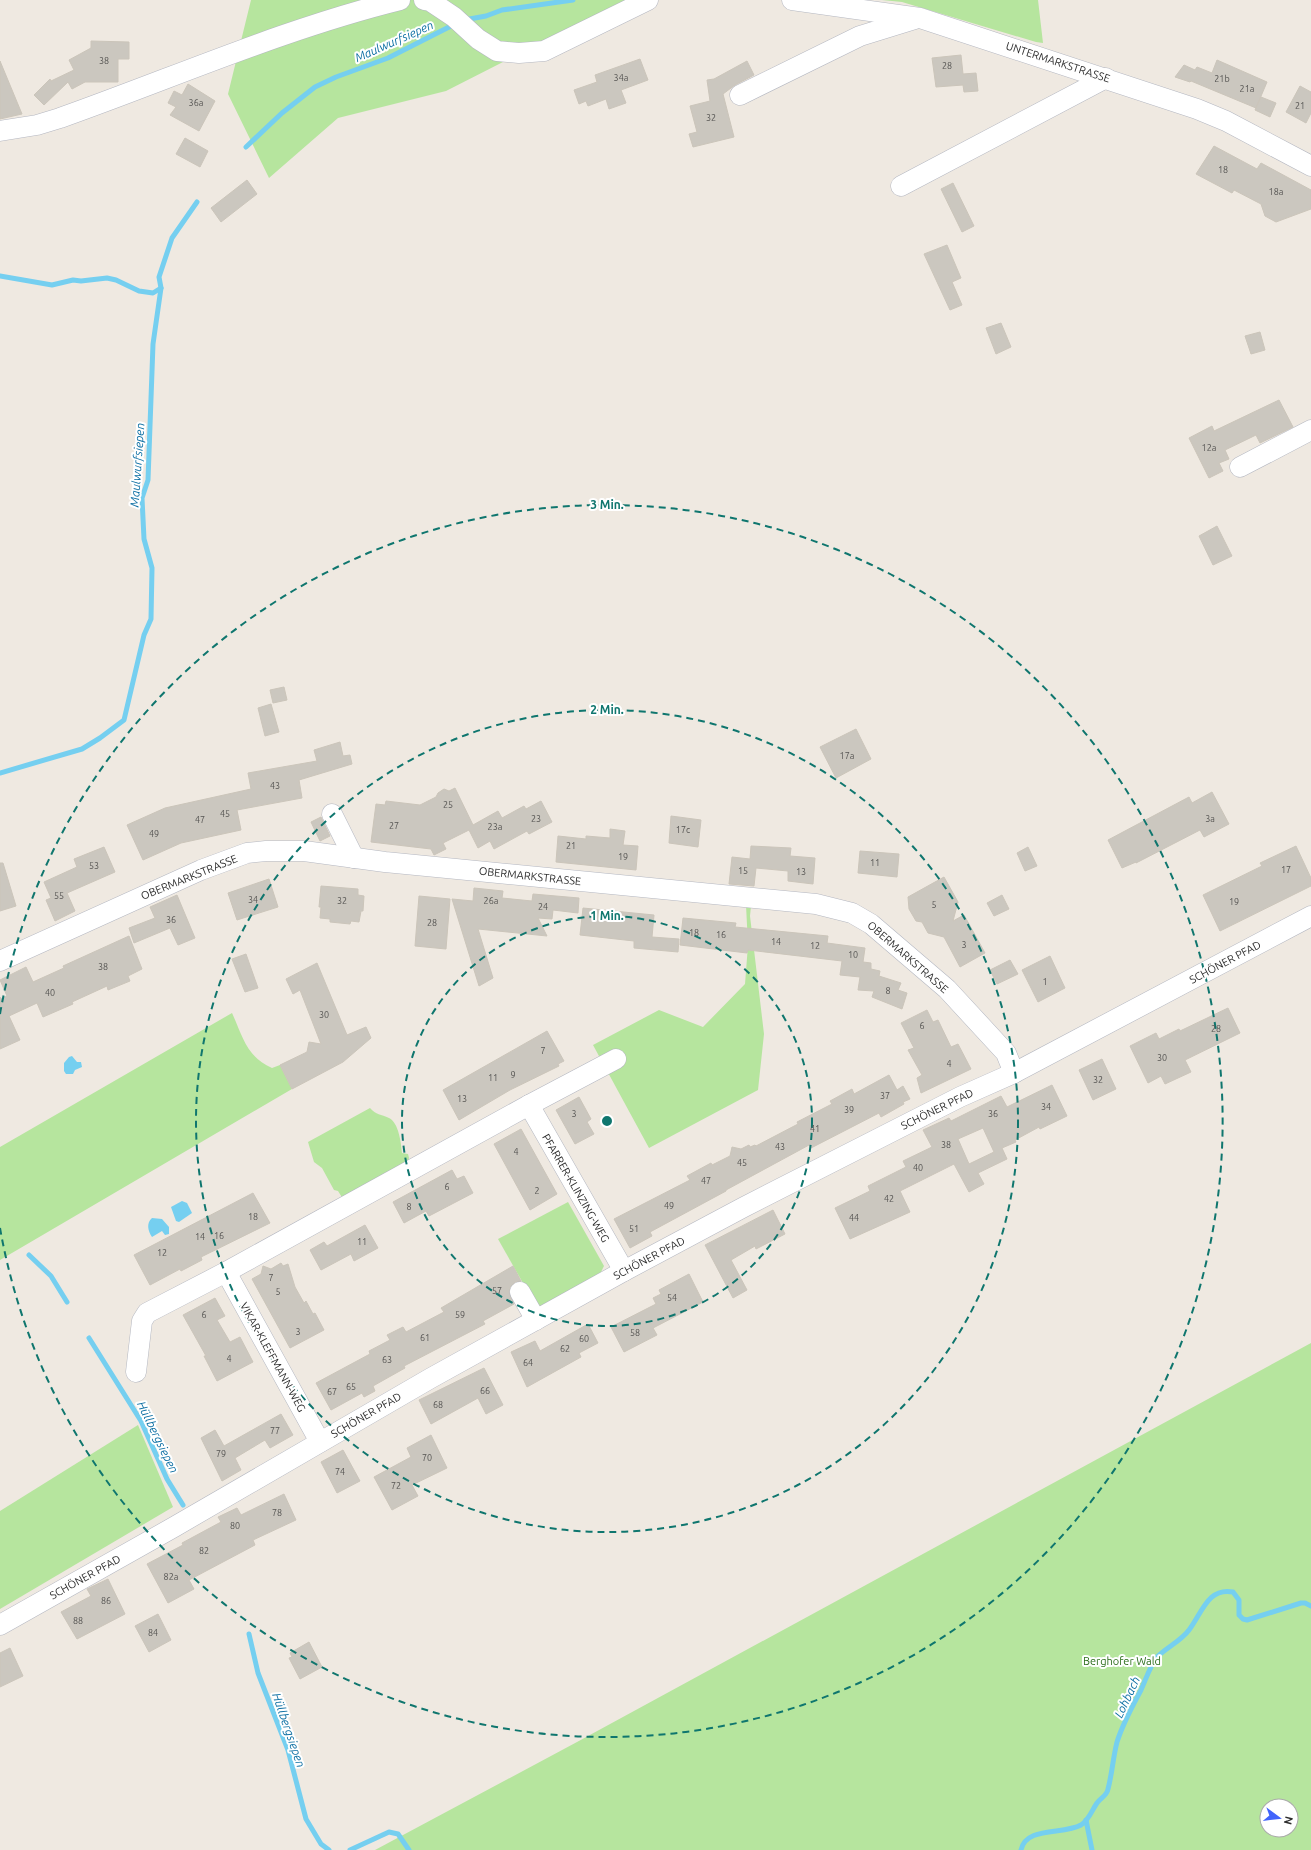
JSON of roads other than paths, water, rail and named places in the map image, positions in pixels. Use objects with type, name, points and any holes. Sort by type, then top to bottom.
[{"type":"street","points":[[0,131],[37,125],[60,118],[245,48],[373,7],[400,0]]},
{"type":"street","points":[[424,0],[430,1],[460,22],[478,39],[497,51],[519,54],[544,51],[648,0]]},
{"type":"street","name":"UNTERMARKSTRASSE","points":[[792,0],[920,18],[1197,109],[1226,121],[1311,166]]},
{"type":"street","points":[[740,95],[860,36],[920,18]]},
{"type":"street","points":[[901,186],[1106,78]]},
{"type":"street","points":[[1240,467],[1311,430]]},
{"type":"street","points":[[332,814],[354,858]]},
{"type":"street","name":"OBERMARKSTRASSE","points":[[0,961],[201,870],[247,854],[285,850],[816,904],[852,913],[871,924],[947,989],[1006,1053],[1014,1073]]},
{"type":"street","name":"SCHÖNER PFAD","points":[[0,1625],[174,1527],[320,1442],[624,1271],[744,1207],[960,1097],[1014,1073],[1311,916]]},
{"type":"street","points":[[136,1372],[142,1321],[147,1313],[226,1272],[529,1105],[616,1059]]},
{"type":"street","name":"PFARRER-KLINZING-WEG","points":[[529,1105],[624,1271]]},
{"type":"street","name":"VIKAR-KLEFFMANN-WEG","points":[[226,1272],[320,1442]]},
{"type":"street","points":[[520,1292],[536,1320]]},
{"type":"water","points":[[72,1056],[77,1062],[81,1062],[82,1067],[75,1070],[73,1074],[66,1074],[64,1071],[64,1063],[69,1057]]},
{"type":"water","points":[[182,1201],[187,1203],[192,1213],[179,1222],[176,1221],[171,1207]]},
{"type":"water","points":[[152,1218],[162,1219],[169,1227],[169,1234],[165,1235],[162,1231],[152,1237],[148,1227]]},
{"type":"waterway","name":"Maulwurfsiepen","points":[[464,20],[486,16],[502,10],[573,0]]},
{"type":"waterway","name":"Maulwurfsiepen","points":[[246,147],[282,113],[315,87],[336,77],[388,58],[455,24]]},
{"type":"waterway","name":"Maulwurfsiepen","points":[[0,773],[82,749],[124,720],[144,635],[151,619],[152,568],[144,539],[142,498],[148,480],[153,344],[161,288],[159,277],[172,238],[197,202]]},
{"type":"waterway","points":[[0,276],[52,285],[73,280],[81,281],[107,278],[116,280],[139,291],[153,293],[161,288]]},
{"type":"waterway","name":"Hüllbergsiepen","points":[[29,1255],[51,1276],[67,1302]]},
{"type":"waterway","name":"Hüllbergsiepen","points":[[89,1338],[141,1421],[167,1479],[183,1505]]},
{"type":"waterway","name":"Lohbach","points":[[1021,1850],[1024,1842],[1030,1837],[1046,1832],[1073,1828],[1081,1825],[1088,1818],[1097,1803],[1107,1791],[1119,1735],[1152,1664],[1161,1653],[1186,1634],[1206,1603],[1212,1597],[1217,1593],[1233,1592],[1239,1600],[1239,1615],[1243,1619],[1247,1620],[1301,1603],[1311,1606]]},
{"type":"waterway","name":"Hüllbergsiepen","points":[[249,1634],[258,1673],[288,1750],[306,1819],[321,1844],[329,1850]]},
{"type":"waterway","points":[[1086,1820],[1092,1850]]},
{"type":"waterway","name":"Lohbach","points":[[350,1850],[389,1832],[398,1834],[409,1850]]},
{"type":"park label","name":"Berghofer Wald","points":[[1122,1661]]}]
